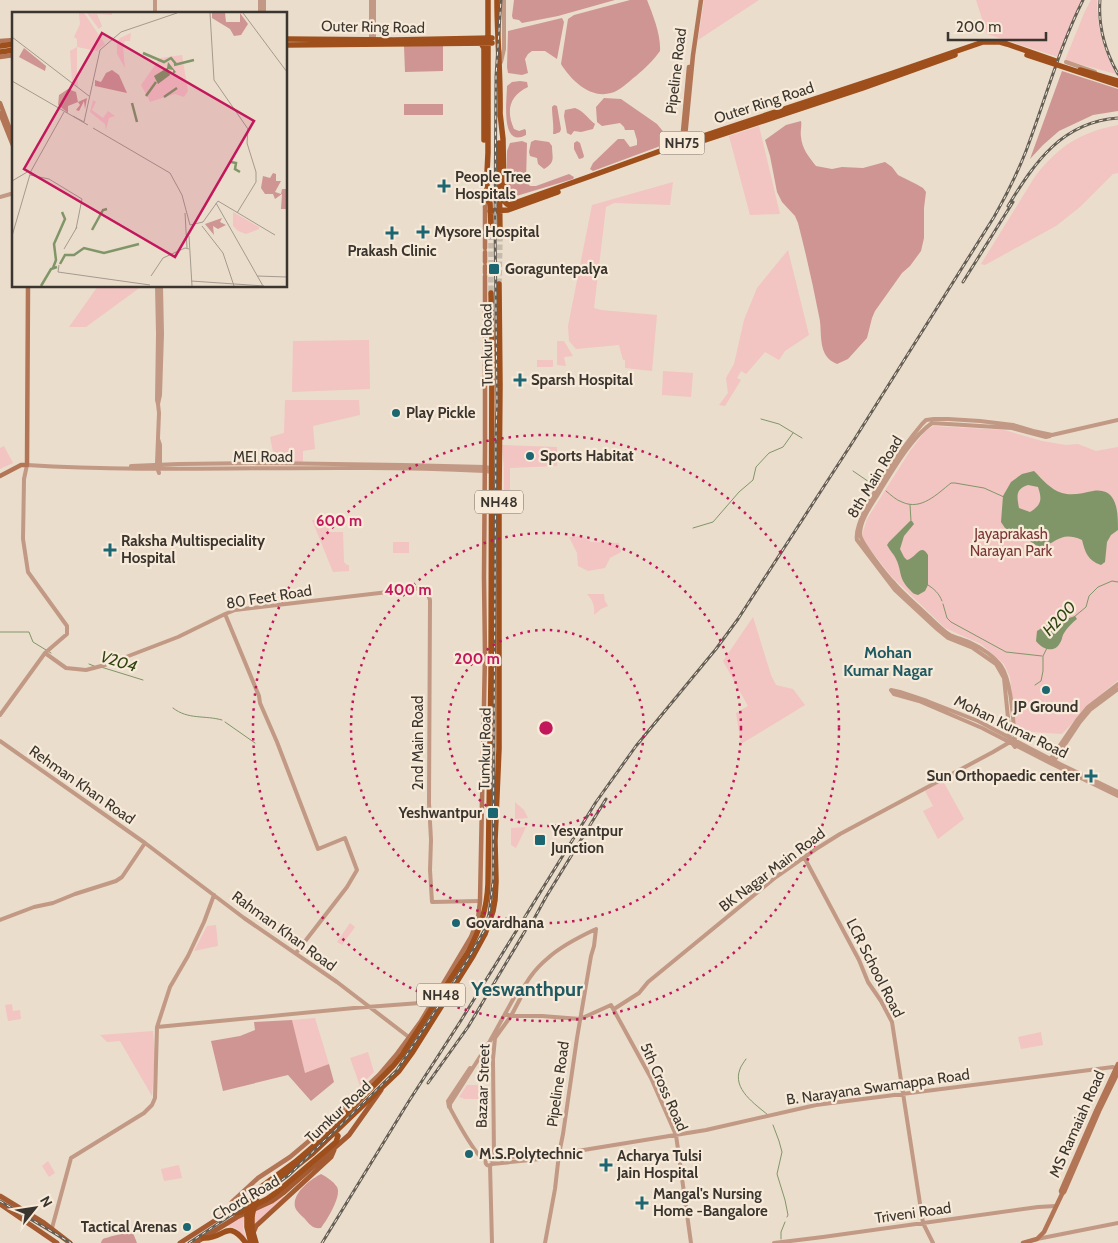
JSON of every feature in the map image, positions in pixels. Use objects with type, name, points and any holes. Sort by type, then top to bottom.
[{"type":"highway","points":[[488,0],[487,199],[490,203],[490,226]]},
{"type":"highway","points":[[497,3],[497,41],[500,66],[500,236]]},
{"type":"highway","name":"Outer Ring Road","points":[[288,39],[489,41]]},
{"type":"highway","name":"Outer Ring Road","points":[[288,45],[481,43],[489,41]]},
{"type":"highway","points":[[489,41],[497,41]]},
{"type":"highway","name":"Outer Ring Road","points":[[500,113],[503,139],[504,201],[507,204],[513,204],[682,143],[983,42],[1000,42],[1027,53]]},
{"type":"highway","points":[[481,43],[484,48],[484,155],[487,162]]},
{"type":"highway","name":"Outer Ring Road","points":[[490,211],[508,210],[695,142],[863,88],[980,46],[1000,45],[1118,82]]},
{"type":"highway","points":[[0,52],[12,47]]},
{"type":"highway","points":[[489,58],[499,58]]},
{"type":"highway","name":"Tumkur Road","points":[[253,1202],[261,1191],[301,1163],[399,1071],[473,956],[490,922],[495,900],[496,881],[495,840],[499,736],[499,284]]},
{"type":"highway","name":"Tumkur Road","points":[[251,1243],[247,1227],[255,1193],[316,1144],[402,1055],[410,1038],[468,952],[475,939],[485,908],[488,884],[490,724],[491,292]]},
{"type":"highway","points":[[225,1214],[241,1212],[277,1192],[336,1142],[338,1136],[334,1133]]},
{"type":"highway","name":"Tumkur Road","points":[[250,1216],[256,1243]]},
{"type":"highway","points":[[203,1238],[210,1239],[229,1230],[237,1232],[246,1243]]},
{"type":"main road","name":"Pipeline Road","points":[[684,126],[699,0]]},
{"type":"main road","name":"Pipeline Road","points":[[682,143],[685,138],[684,126],[699,0]]},
{"type":"main road","points":[[0,41],[12,47]]},
{"type":"main road","points":[[0,57],[12,48]]},
{"type":"main road","points":[[0,103],[12,135]]},
{"type":"main road","points":[[0,113],[12,143]]},
{"type":"main road","points":[[410,1038],[480,920],[485,655],[484,206],[487,199]]},
{"type":"main road","points":[[0,474],[20,462],[27,464],[28,288]]},
{"type":"main road","name":"MS Ramaiah Road","points":[[1023,1243],[1037,1239],[1044,1232],[1064,1192],[1118,1068]]},
{"type":"main road","points":[[180,1243],[225,1214],[232,1202],[258,1178],[309,1141],[375,1081]]},
{"type":"main road","name":"Chord Road","points":[[195,1243],[237,1217],[272,1201],[283,1193],[349,1135],[386,1084]]},
{"type":"main road","points":[[253,1236],[256,1226],[331,1157],[335,1148]]},
{"type":"main road","points":[[0,1196],[52,1228],[70,1243]]},
{"type":"main road","points":[[0,1204],[57,1243]]},
{"type":"street","points":[[373,0],[373,40]]},
{"type":"street","points":[[500,66],[504,49],[504,0]]},
{"type":"street","points":[[1066,62],[1118,82]]},
{"type":"street","points":[[159,288],[160,395],[157,444],[159,467]]},
{"type":"street","name":"8th Main Road","points":[[1012,741],[1004,678],[996,664],[972,648],[948,638],[895,590],[857,540],[860,520],[901,451],[926,420],[948,419],[1013,425],[1052,435],[1118,420]]},
{"type":"street","name":"MEI Road","points":[[27,464],[159,467],[179,464],[265,463],[403,465],[499,471]]},
{"type":"street","points":[[0,715],[47,652],[67,634],[67,626],[28,572],[23,539],[24,479],[27,464]]},
{"type":"street","name":"80 Feet Road","points":[[47,652],[66,668],[86,670],[149,649],[235,610],[422,588],[427,592],[430,600],[430,674]]},
{"type":"street","points":[[225,614],[318,849],[345,838],[357,870],[347,887],[296,953]]},
{"type":"street","name":"2nd Main Road","points":[[430,674],[429,803],[432,902],[480,901]]},
{"type":"street","points":[[1051,762],[1078,718],[1088,707],[1118,684]]},
{"type":"street","points":[[1051,762],[1090,710],[1118,689]]},
{"type":"street","name":"Mohan Kumar Road","points":[[891,690],[946,708],[978,722],[1051,762],[1060,764],[1118,792]]},
{"type":"street","name":"Rehman Khan Road","points":[[0,741],[146,843]]},
{"type":"street","name":"BK Nagar Main Road","points":[[614,1009],[638,993],[665,968],[776,877],[804,857],[841,834],[1012,741]]},
{"type":"street","points":[[1058,755],[1060,764]]},
{"type":"street","points":[[1051,762],[1118,796]]},
{"type":"street","points":[[0,920],[116,882],[122,877],[146,843]]},
{"type":"street","name":"Rahman Khan Road","points":[[146,843],[244,918],[296,953],[410,1038]]},
{"type":"street","name":"LCR School Road","points":[[804,857],[859,960],[868,982],[892,1022],[923,1223],[934,1243]]},
{"type":"street","points":[[52,1228],[71,1158],[144,1113],[152,1105],[155,1098],[157,1027],[170,987],[188,956],[214,895]]},
{"type":"street","name":"Pipeline Road","points":[[508,1015],[516,994],[521,992],[531,976],[548,957],[566,944],[596,929],[545,1243]]},
{"type":"street","points":[[157,1027],[433,1002]]},
{"type":"street","name":"5th Cross Road","points":[[580,1019],[611,1005],[648,1072],[676,1135],[691,1243]]},
{"type":"street","points":[[492,1243],[491,1070],[493,1035],[508,1015],[580,1019]]},
{"type":"street","name":"Bazaar Street","points":[[492,1161],[494,1059],[492,1042],[508,1015]]},
{"type":"street","points":[[492,1042],[449,1105],[477,1153],[484,1160],[492,1161]]},
{"type":"street","points":[[484,1160],[452,1106],[492,1042]]},
{"type":"street","name":"B. Narayana Swamappa Road","points":[[492,1161],[499,1158],[553,1155],[706,1130],[816,1104],[1113,1067],[1118,1068]]},
{"type":"street","name":"Triveni Road","points":[[774,1243],[1029,1208],[1056,1206]]},
{"type":"street","points":[[1037,1239],[1118,1223]]},
{"type":"street","points":[[1044,1232],[1051,1236]]},
{"type":"green space","points":[[704,0],[759,0],[698,40]]},
{"type":"green space","points":[[976,0],[1081,0],[1058,57],[987,34]]},
{"type":"green space","points":[[1091,0],[1097,0],[1098,20],[1102,38],[1116,74],[1065,60]]},
{"type":"green space","points":[[1118,125],[1118,173],[1113,174],[1080,207],[1056,226],[985,265],[981,264],[1034,178],[1051,158],[1070,142],[1092,132]]},
{"type":"green space","points":[[759,126],[780,214],[750,215],[729,136]]},
{"type":"green space","points":[[673,182],[670,205],[614,203],[606,207],[594,308],[657,315],[652,371],[625,368],[625,360],[623,360],[619,345],[576,349],[569,341],[568,326],[592,205]]},
{"type":"green space","points":[[788,250],[809,335],[785,351],[779,360],[765,352],[746,374],[741,371],[737,378],[741,380],[725,406],[719,405],[728,393],[726,378],[734,364],[744,320],[757,288]]},
{"type":"green space","points":[[97,288],[139,288],[86,327],[69,327]]},
{"type":"green space","points":[[369,340],[370,389],[292,392],[293,341]]},
{"type":"green space","points":[[557,341],[564,341],[573,356],[564,357],[566,366],[557,365]]},
{"type":"green space","points":[[537,360],[553,360],[553,367],[537,367]]},
{"type":"green space","points":[[663,371],[693,373],[691,397],[662,395]]},
{"type":"green space","points":[[285,400],[359,400],[360,415],[313,426],[315,449],[303,451],[303,462],[275,462],[270,437],[284,433]]},
{"type":"green space","name":"Jayaprakash Narayan Park","points":[[934,426],[1004,430],[1042,441],[1066,445],[1078,444],[1096,451],[1118,447],[1118,680],[1092,702],[1062,734],[1016,731],[1010,677],[1004,664],[981,644],[945,628],[891,576],[865,543],[862,535],[867,519],[910,451],[926,430]]},
{"type":"green space","name":"Sports Habitat","points":[[502,445],[557,447],[557,466],[510,468],[510,496],[504,493]]},
{"type":"green space","points":[[4,446],[13,463],[0,469],[0,448]]},
{"type":"green space","points":[[328,518],[329,532],[343,532],[344,562],[349,565],[349,571],[333,572],[312,520]]},
{"type":"green space","points":[[582,536],[591,542],[619,543],[621,552],[610,558],[605,568],[588,571],[578,566],[577,553],[569,537]]},
{"type":"green space","points":[[393,542],[409,542],[409,553],[393,553]]},
{"type":"green space","points":[[587,594],[604,594],[608,606],[594,615],[593,604]]},
{"type":"green space","points":[[753,617],[771,675],[776,685],[793,689],[805,705],[741,744],[736,713],[748,706],[723,661]]},
{"type":"green space","points":[[943,781],[964,819],[938,839],[923,811],[933,806],[925,791]]},
{"type":"green space","points":[[515,802],[524,810],[528,818],[515,819]]},
{"type":"green space","points":[[526,827],[516,848],[511,845],[511,828]]},
{"type":"green space","points":[[350,923],[355,927],[342,945],[337,942]]},
{"type":"green space","points":[[216,925],[218,946],[194,951],[207,926]]},
{"type":"green space","points":[[12,1004],[13,1011],[20,1010],[21,1019],[8,1021],[5,1005]]},
{"type":"green space","points":[[315,1018],[329,1064],[305,1074],[292,1020]]},
{"type":"green space","points":[[153,1031],[155,1053],[152,1096],[120,1041],[107,1042],[100,1035]]},
{"type":"green space","points":[[1041,1032],[1043,1045],[1021,1049],[1018,1037]]},
{"type":"green space","points":[[368,1052],[374,1072],[360,1086],[350,1058]]},
{"type":"green space","points":[[467,1085],[479,1085],[479,1099],[459,1097]]},
{"type":"green space","points":[[48,1161],[55,1173],[49,1177],[42,1166]]},
{"type":"green space","points":[[179,1165],[182,1178],[164,1181],[161,1169]]},
{"type":"green space","points":[[253,1184],[254,1187],[247,1197],[245,1208],[239,1207],[236,1199]]},
{"type":"green space","points":[[282,1195],[284,1198],[254,1226],[254,1210]]},
{"type":"green space","points":[[244,1216],[243,1228],[247,1241],[237,1229],[225,1225]]},
{"type":"shaded area","points":[[514,0],[615,0],[558,16],[522,23],[519,20],[513,19]]},
{"type":"shaded area","points":[[630,0],[647,0],[658,32],[660,51],[643,70],[618,90],[603,94],[589,91],[576,82],[561,64],[568,19],[574,15]]},
{"type":"shaded area","points":[[562,18],[564,22],[557,59],[545,51],[532,51],[525,59],[528,73],[522,75],[508,73],[508,31]]},
{"type":"shaded area","points":[[404,46],[443,46],[443,71],[405,72]]},
{"type":"shaded area","points":[[1062,71],[1118,89],[1118,111],[1093,115],[1059,131],[1030,159]]},
{"type":"shaded area","points":[[512,82],[527,82],[528,87],[513,99],[510,110],[514,129],[519,131],[525,129],[526,131],[526,135],[518,137],[512,135],[509,129],[506,102],[507,86]]},
{"type":"shaded area","points":[[604,98],[621,99],[657,124],[666,135],[663,145],[593,171],[590,169],[593,163],[618,139],[624,139],[630,147],[637,145],[634,130],[625,130],[620,123],[602,126],[597,122],[596,107]]},
{"type":"shaded area","points":[[404,104],[443,104],[443,115],[404,115]]},
{"type":"shaded area","points":[[554,105],[557,106],[561,129],[560,132],[553,134],[552,107]]},
{"type":"shaded area","points":[[575,108],[584,113],[595,124],[593,129],[581,132],[574,131],[571,135],[567,133],[564,116],[565,110]]},
{"type":"shaded area","points":[[801,121],[803,145],[806,153],[816,166],[832,169],[842,167],[863,168],[885,162],[898,175],[923,188],[926,192],[924,238],[921,251],[902,273],[875,311],[867,338],[848,359],[837,364],[829,359],[823,349],[817,304],[798,223],[777,192],[765,140],[786,125]]},
{"type":"shaded area","points":[[535,140],[549,142],[552,146],[552,162],[544,169],[538,164],[537,158],[530,156],[531,142]]},
{"type":"shaded area","points":[[522,141],[527,143],[526,181],[530,186],[536,186],[569,174],[574,177],[573,179],[513,197],[508,196],[506,192],[507,151],[510,143]]},
{"type":"shaded area","points":[[577,141],[580,143],[584,156],[579,159],[574,149],[574,143]]},
{"type":"shaded area","points":[[1034,471],[1043,481],[1058,492],[1074,494],[1101,491],[1112,497],[1117,509],[1118,530],[1111,535],[1107,542],[1105,562],[1101,565],[1093,561],[1086,552],[1082,540],[1064,537],[1040,548],[1005,528],[1001,522],[1003,496],[1011,482],[1022,474]],"holes":[[[1028,485],[1038,487],[1040,501],[1037,507],[1030,512],[1019,508],[1019,491]]]},
{"type":"shaded area","points":[[910,521],[914,524],[904,536],[900,549],[904,557],[907,560],[910,559],[921,550],[925,551],[928,555],[928,585],[925,591],[918,595],[913,593],[906,585],[896,559],[887,545]]},
{"type":"shaded area","points":[[1075,616],[1077,619],[1071,624],[1055,648],[1045,648],[1036,641],[1037,631],[1045,626]]},
{"type":"shaded area","points":[[292,1020],[305,1073],[329,1064],[334,1082],[311,1101],[288,1075],[223,1091],[211,1041],[240,1036],[255,1030],[254,1022]]},
{"type":"shaded area","points":[[321,1174],[334,1183],[338,1191],[336,1202],[330,1214],[321,1228],[318,1228],[310,1225],[298,1212],[295,1202],[303,1187]]},
{"type":"shaded area","points":[[128,1232],[133,1233],[137,1243],[101,1243],[104,1238]]},
{"type":"waterway","points":[[761,419],[779,424],[802,438]]},
{"type":"waterway","points":[[693,528],[713,522],[739,492],[753,480],[756,467],[769,453],[783,447],[793,433]]},
{"type":"waterway","points":[[853,471],[875,486]]},
{"type":"waterway","points":[[886,491],[898,500],[909,504],[922,503],[951,483],[984,488],[1004,497]]},
{"type":"waterway","points":[[910,505],[911,521]]},
{"type":"waterway","name":"H200","points":[[1074,617],[1086,607],[1089,596],[1098,587],[1112,581],[1118,582]]},
{"type":"waterway","points":[[928,585],[942,601]]},
{"type":"waterway","points":[[943,604],[947,618],[951,622],[1006,652],[1042,656]]},
{"type":"waterway","name":"V204","points":[[0,632],[29,632],[33,642],[51,653]]},
{"type":"waterway","name":"H200","points":[[1035,685],[1041,681],[1043,656],[1047,648]]},
{"type":"waterway","name":"V204","points":[[89,664],[94,666]]},
{"type":"waterway","name":"V204","points":[[101,667],[143,680]]},
{"type":"waterway","name":"V204","points":[[173,708],[191,716],[222,720]]},
{"type":"waterway","name":"V204","points":[[225,722],[255,743]]},
{"type":"waterway","name":"H200","points":[[746,1059],[740,1069],[739,1083],[751,1101],[768,1115]]},
{"type":"waterway","points":[[773,1125],[782,1152],[777,1174],[785,1200],[787,1217]]},
{"type":"waterway","points":[[781,1239],[781,1232],[785,1222]]},
{"type":"tunnel","points":[[491,226],[491,293]]},
{"type":"tunnel","points":[[499,284],[500,236]]},
{"type":"railway","points":[[189,1243],[289,1175],[397,1070],[468,959],[484,931],[489,914],[493,882],[497,404],[496,76],[501,0]]},
{"type":"railway","points":[[322,1243],[596,802],[636,746],[716,649],[738,619],[854,440],[994,217],[1023,160],[1059,56],[1083,0]]},
{"type":"railway","points":[[1100,0],[1100,20],[1103,38],[1109,57],[1118,74]]},
{"type":"railway","points":[[1008,206],[1029,174],[1052,147],[1081,127],[1098,121],[1118,118]]},
{"type":"railway","points":[[963,282],[1013,202]]},
{"type":"railway","points":[[529,928],[606,799]]},
{"type":"railway","points":[[428,1083],[468,1027],[531,921]]},
{"type":"railway","points":[[0,1201],[71,1243]]},
{"type":"place","name":"People Tree Hospitals","points":[[444,186]]},
{"type":"place","name":"Mysore Hospital","points":[[423,232]]},
{"type":"place","name":"Prakash Clinic","points":[[392,233]]},
{"type":"place","name":"Goraguntepalya","points":[[494,269]]},
{"type":"place","name":"Sparsh Hospital","points":[[520,380]]},
{"type":"place","name":"Play Pickle","points":[[396,413]]},
{"type":"place","name":"Sports Habitat","points":[[530,456]]},
{"type":"place","name":"Raksha Multispeciality Hospital","points":[[110,550]]},
{"type":"place","name":"JP Ground","points":[[1046,690]]},
{"type":"place","name":"Sun Orthopaedic center","points":[[1091,776]]},
{"type":"place","name":"Yeshwantpur","points":[[493,813]]},
{"type":"place","name":"Yesvantpur Junction","points":[[540,840]]},
{"type":"place","name":"Govardhana","points":[[456,923]]},
{"type":"place","name":"M.S.Polytechnic","points":[[469,1154]]},
{"type":"place","name":"Acharya Tulsi Jain Hospital","points":[[606,1165]]},
{"type":"place","name":"Mangal's Nursing Home -Bangalore","points":[[642,1203]]},
{"type":"place","name":"Tactical Arenas","points":[[187,1227]]},
{"type":"district","name":"Mohan Kumar Nagar","points":[[888,661]]},
{"type":"district","name":"Yeswanthpur","points":[[527,989]]}]
